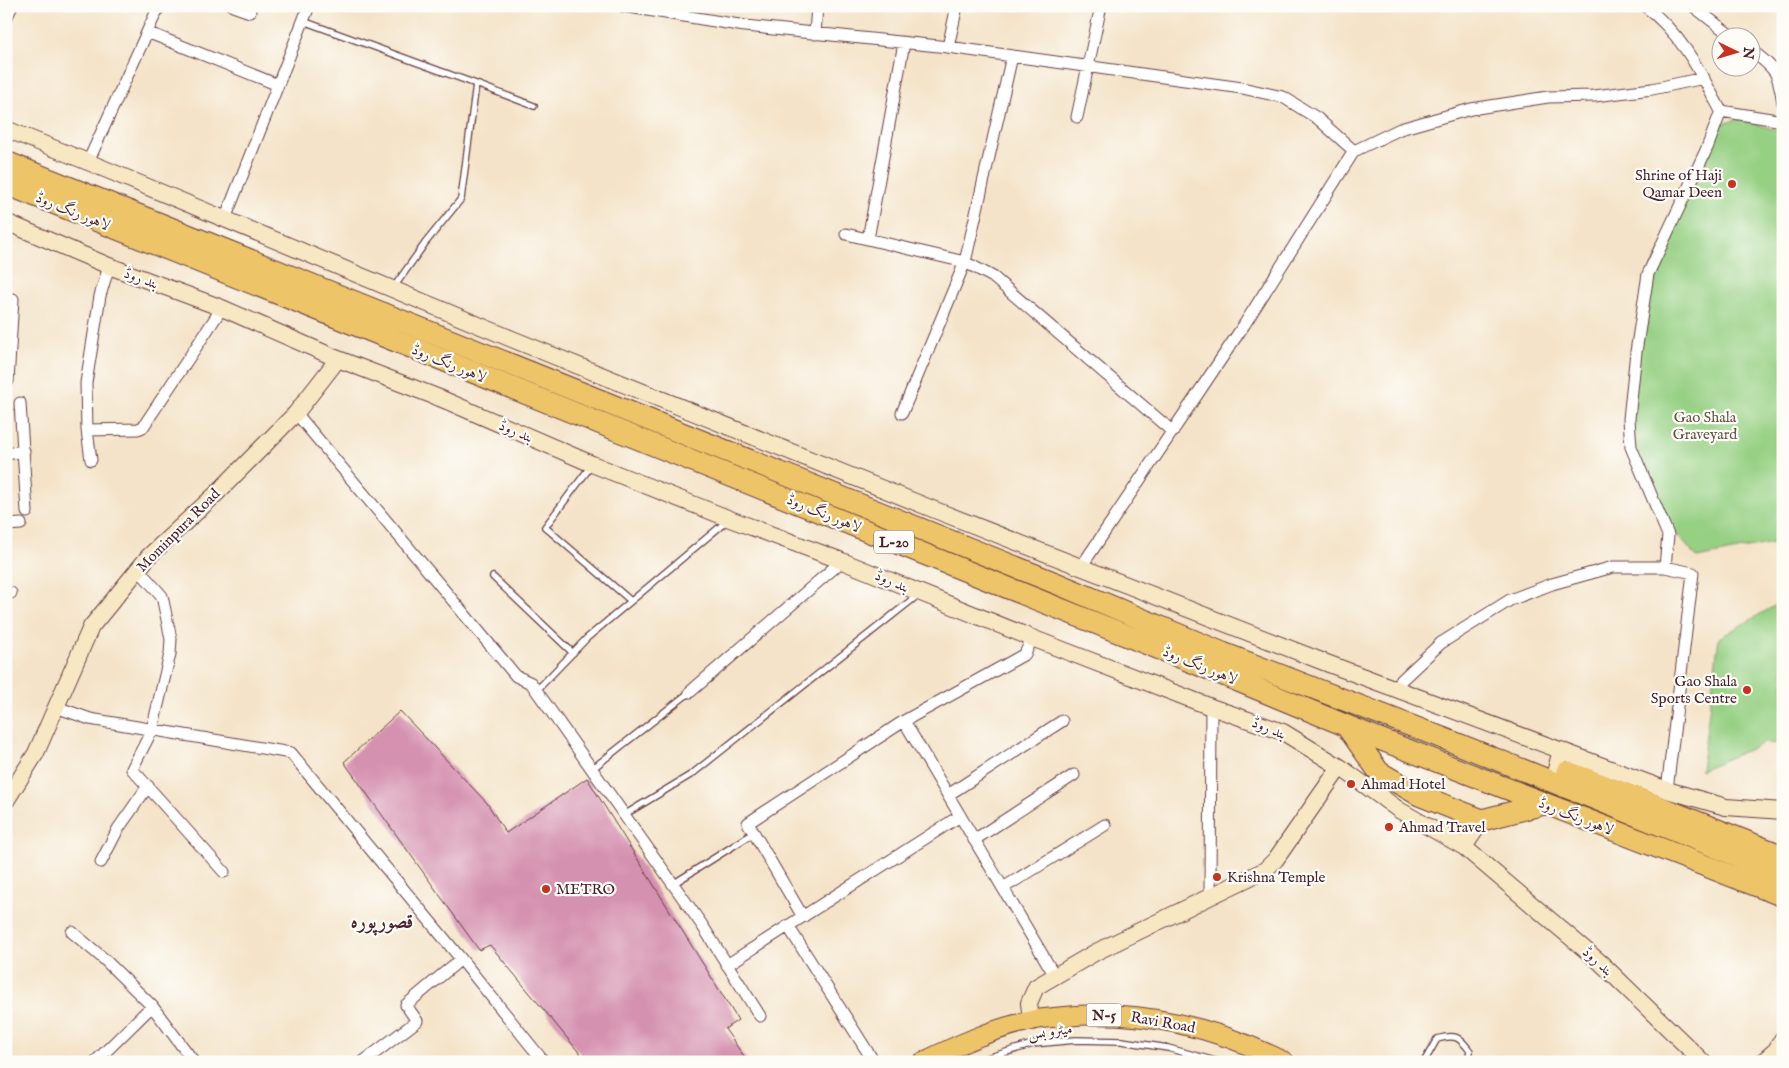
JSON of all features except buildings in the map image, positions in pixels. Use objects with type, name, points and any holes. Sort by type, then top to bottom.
[{"type":"highway","name":"لاہور رنگ روڈ","points":[[6,162],[1058,584],[1223,653],[1458,744],[1783,874]]},
{"type":"highway","name":"لاہور رنگ روڈ","points":[[6,184],[1178,656],[1347,726],[1783,896]]},
{"type":"highway","points":[[1347,726],[1379,772],[1419,795],[1482,820],[1544,804]]},
{"type":"highway","points":[[1458,744],[1529,759],[1559,759],[1660,807],[1783,856]]},
{"type":"main road","points":[[6,129],[917,503],[1393,688],[1559,759],[1726,807],[1783,811]]},
{"type":"main road","name":"بند روڈ","points":[[6,222],[109,266],[222,308],[338,359],[442,399],[592,464],[842,561],[1032,638],[1211,707],[1283,732],[1340,767],[1399,810],[1464,847],[1601,963],[1704,1062]]},
{"type":"main road","name":"Mominpura Road","points":[[6,801],[36,753],[91,627],[149,556],[217,493],[296,413],[338,359]]},
{"type":"main road","points":[[1031,1020],[1029,1003],[1036,987],[1096,952],[1265,870],[1276,859],[1340,767]]},
{"type":"main road","points":[[1464,847],[1482,820]]},
{"type":"main road","name":"Ravi Road","points":[[923,1062],[990,1032],[1031,1020],[1077,1015],[1129,1015],[1172,1021],[1255,1047],[1285,1062]]},
{"type":"main road","points":[[1762,1062],[1776,1050],[1783,1038]]},
{"type":"street","points":[[6,18],[12,6]]},
{"type":"street","points":[[88,162],[159,6]]},
{"type":"street","points":[[232,6],[250,12]]},
{"type":"street","points":[[225,220],[308,6]]},
{"type":"street","points":[[623,6],[745,26],[948,47],[1242,88],[1282,97],[1317,118],[1354,151]]},
{"type":"street","points":[[815,34],[817,6]]},
{"type":"street","points":[[948,47],[957,6]]},
{"type":"street","points":[[1077,117],[1101,6]]},
{"type":"street","points":[[1645,6],[1662,20],[1695,60],[1721,111],[1707,148],[1648,274],[1636,352],[1629,419],[1631,446],[1668,535],[1666,567]]},
{"type":"street","points":[[1693,6],[1721,28]]},
{"type":"street","points":[[147,32],[278,85]]},
{"type":"street","points":[[868,239],[904,43]]},
{"type":"street","points":[[902,413],[965,262],[1012,56]]},
{"type":"street","points":[[1762,59],[1771,66],[1779,80],[1783,103]]},
{"type":"street","points":[[1081,567],[1244,325],[1354,151],[1400,129],[1470,109],[1548,97],[1594,96],[1652,89],[1704,78]]},
{"type":"street","points":[[1721,111],[1783,121]]},
{"type":"street","points":[[846,234],[965,262],[993,277],[1173,432]]},
{"type":"street","points":[[91,460],[87,430],[86,383],[100,296],[109,266]]},
{"type":"street","points":[[6,381],[8,381],[12,299]]},
{"type":"street","points":[[87,430],[138,429],[143,427],[222,308]]},
{"type":"street","points":[[20,404],[27,512]]},
{"type":"street","points":[[296,413],[516,676],[531,683],[672,884],[760,1016]]},
{"type":"street","points":[[6,454],[24,451]]},
{"type":"street","points":[[6,525],[21,524]]},
{"type":"street","points":[[690,692],[842,561]]},
{"type":"street","points":[[1393,688],[1441,644],[1510,600],[1552,584],[1613,568],[1666,567],[1693,573],[1667,790]]},
{"type":"street","points":[[138,569],[162,596],[171,639],[170,654],[152,730],[132,769],[224,872]]},
{"type":"street","points":[[803,917],[748,823],[904,721],[1025,654],[1032,638]]},
{"type":"street","points":[[56,707],[90,719],[291,753],[544,1062]]},
{"type":"street","points":[[1210,896],[1211,707]]},
{"type":"street","points":[[904,721],[1055,976]]},
{"type":"street","points":[[948,794],[1062,721]]},
{"type":"street","points":[[974,840],[1074,774]]},
{"type":"street","points":[[101,862],[118,829],[148,786]]},
{"type":"street","points":[[727,966],[960,816]]},
{"type":"street","points":[[1003,888],[1105,825]]},
{"type":"street","points":[[788,926],[874,1062]]},
{"type":"street","points":[[72,932],[104,959],[152,1006],[194,1062]]},
{"type":"street","points":[[363,1062],[417,1022],[406,1005],[461,959]]},
{"type":"street","points":[[95,1062],[152,1006]]},
{"type":"lane","points":[[303,21],[534,106]]},
{"type":"lane","points":[[393,289],[426,242],[460,199],[476,84]]},
{"type":"lane","points":[[592,464],[545,527],[631,601]]},
{"type":"lane","points":[[536,691],[587,638],[730,519]]},
{"type":"lane","points":[[492,577],[572,653]]},
{"type":"lane","points":[[624,815],[692,774],[920,593]]},
{"type":"lane","points":[[592,769],[690,692]]},
{"type":"lane","points":[[672,884],[754,833]]},
{"type":"lane","points":[[1424,1062],[1437,1038],[1451,1035],[1462,1040],[1470,1051],[1468,1062]]},
{"type":"lane","name":"میٹرو بس","points":[[974,1062],[1033,1044],[1076,1040],[1131,1042],[1168,1048],[1219,1062]]},
{"type":"green space","name":"Gao Shala Graveyard","points":[[1739,119],[1783,132],[1783,541],[1697,558],[1655,508],[1624,441],[1649,274],[1722,124]]},
{"type":"green space","name":"Gao Shala Sports Centre","points":[[1783,601],[1783,744],[1764,743],[1701,770],[1719,638]]},
{"type":"place","name":"Shrine of Haji Qamar Deen","points":[[1732,184]]},
{"type":"place","name":"Gao Shala Sports Centre","points":[[1747,690]]},
{"type":"place","name":"Ahmad Hotel","points":[[1351,784]]},
{"type":"place","name":"Ahmad Travel","points":[[1389,827]]},
{"type":"place","name":"Krishna Temple","points":[[1217,877]]},
{"type":"place","name":"METRO","points":[[546,889]]},
{"type":"district","name":"قصورپورہ","points":[[382,921]]}]
